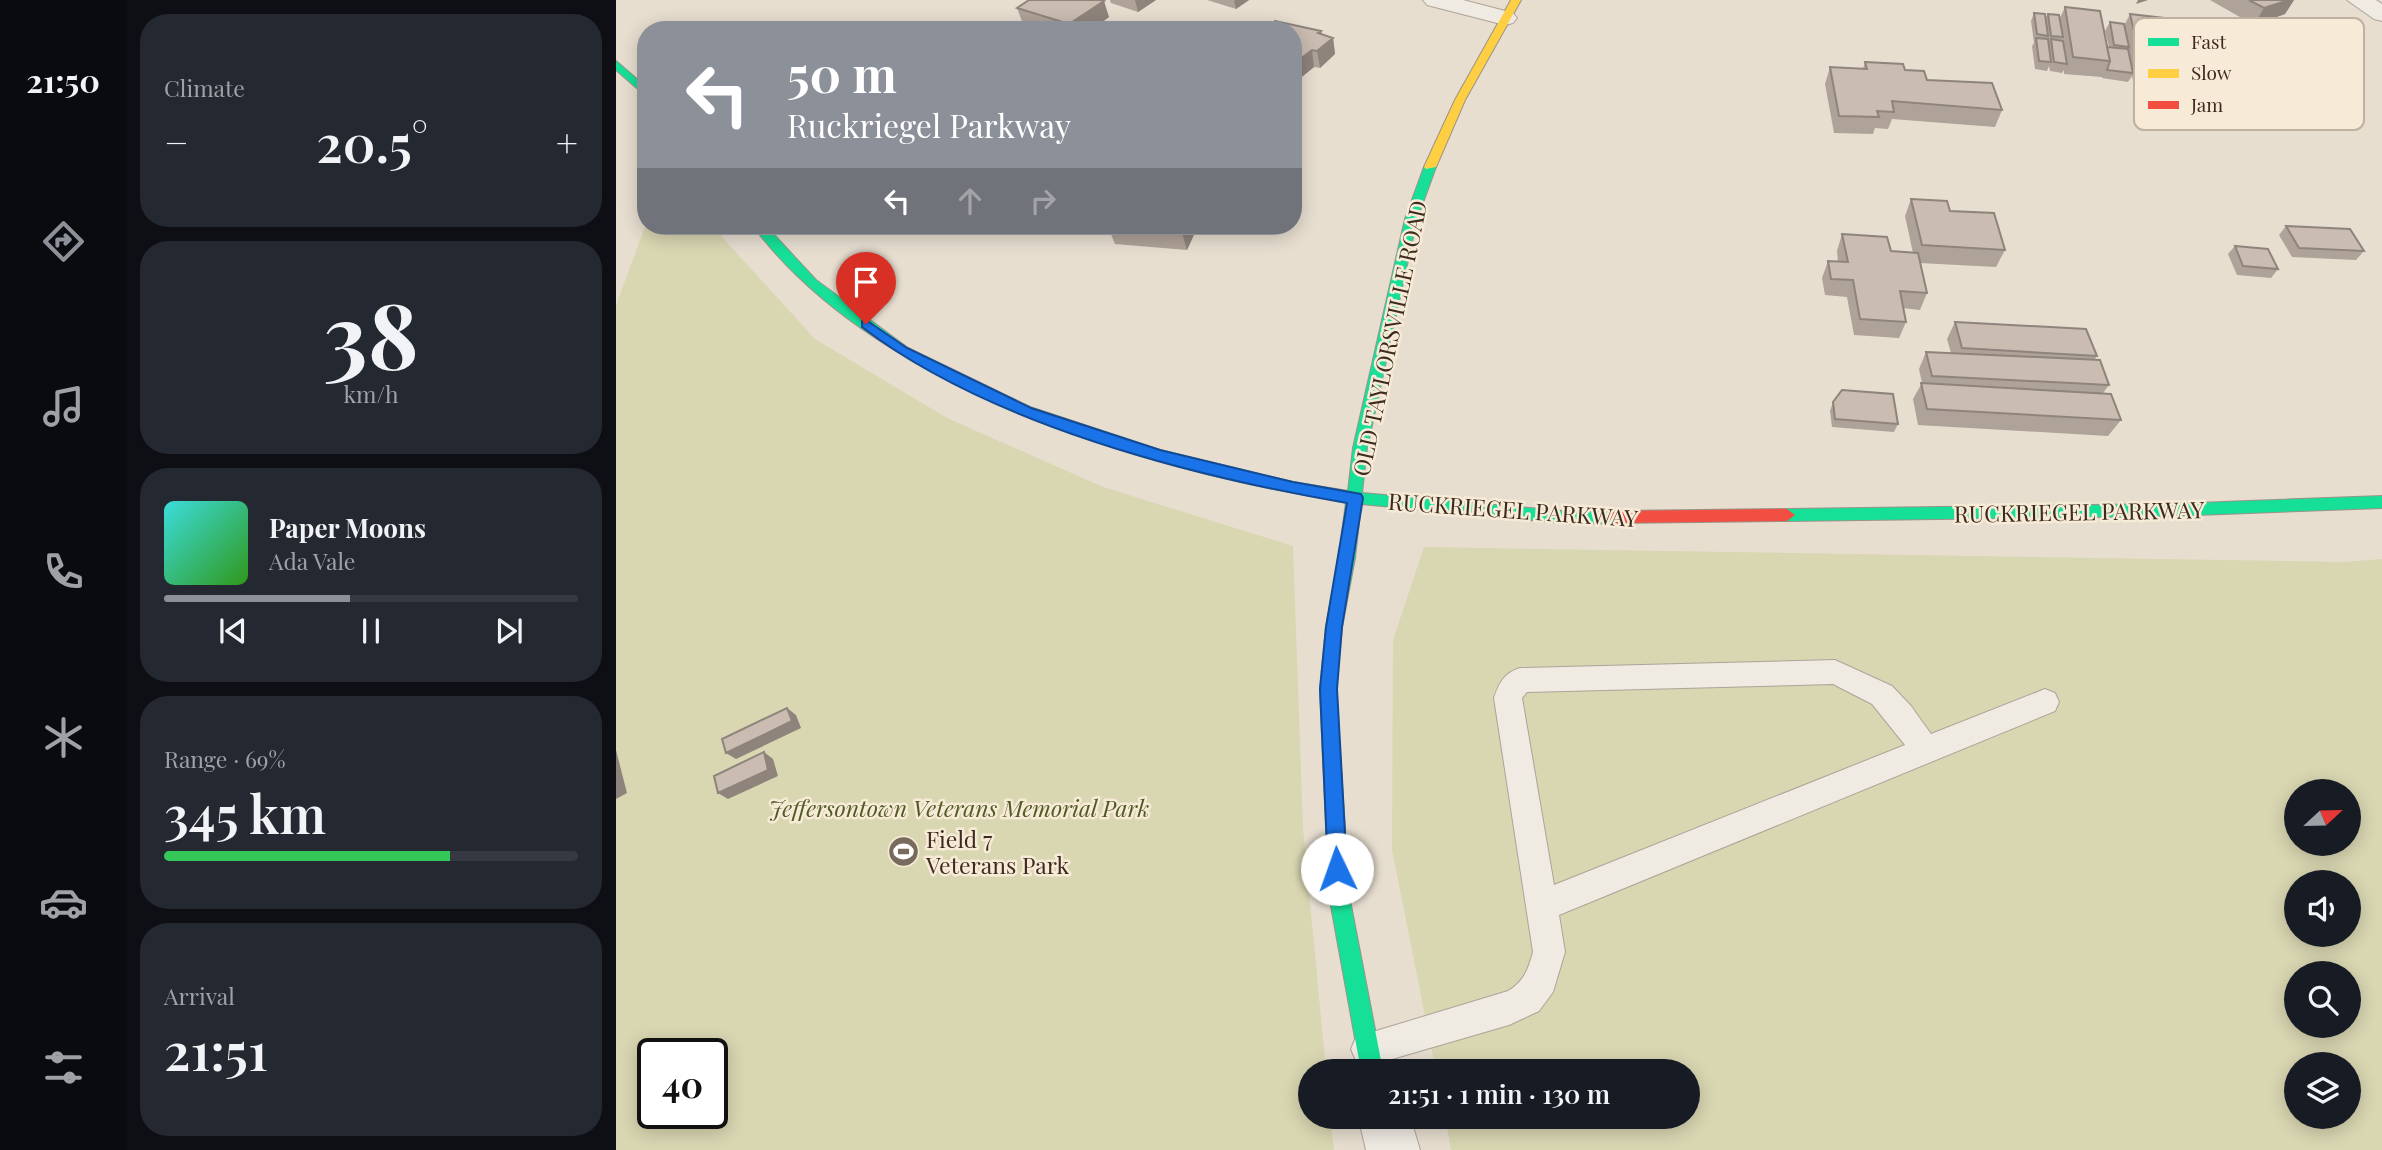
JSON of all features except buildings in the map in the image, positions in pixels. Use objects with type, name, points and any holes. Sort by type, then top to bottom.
[{"type":"main road","name":"OLD TAYLORSVILLE ROAD","points":[[1370,1059],[1339,895],[1328,689],[1334,627],[1355,498],[1360,448],[1411,219],[1424,181],[1460,100],[1511,9]]},
{"type":"main road","points":[[616,64],[637,84]]},
{"type":"main road","name":"RUCKRIEGEL PARKWAY","points":[[767,235],[812,283],[903,351],[1026,411],[1159,455],[1293,488],[1355,498],[1573,518],[2156,510],[2382,502]]},
{"type":"street","points":[[1435,0],[1511,9]]},
{"type":"street","points":[[2359,0],[2382,14]]},
{"type":"street","points":[[1387,1129],[1393,1150]]},
{"type":"lane","points":[[1373,1059],[1526,1002],[1538,989],[1549,953],[1508,698],[1511,689],[1520,680],[1835,672],[1882,695],[1901,715],[1926,751]]},
{"type":"lane","points":[[1541,906],[2045,702]]},
{"type":"green space","name":"Jeffersontown Veterans Memorial Park","points":[[642,235],[720,235],[815,339],[947,418],[1103,487],[1293,546],[1303,828],[1325,1059],[1298,1059],[1298,1129],[1331,1129],[1334,1150],[616,1150],[616,305]]},
{"type":"green space","points":[[1424,547],[2344,562],[2382,559],[2382,1150],[1451,1150],[1447,1129],[1700,1129],[1700,1059],[1434,1059],[1392,850],[1393,640]]},
{"type":"traffic: fast","points":[[616,64],[637,84]]},
{"type":"traffic: fast","points":[[1370,1059],[1339,895],[1328,689],[1334,627],[1347,558],[1360,448],[1411,219],[1430,167]]},
{"type":"traffic: fast","points":[[767,235],[812,283],[903,351],[1025,411],[1159,455],[1293,488],[1355,498],[1573,518],[1615,517]]},
{"type":"traffic: fast","points":[[1787,515],[2170,510],[2382,502]]},
{"type":"traffic: slow","points":[[1430,167],[1460,100],[1516,0]]},
{"type":"traffic: jam","points":[[1615,517],[1787,515]]},
{"type":"place","name":"Field 7 Veterans Park","points":[[903,851]]},
{"type":"route","points":[[866,324],[903,351],[1026,411],[1159,455],[1293,488],[1355,498],[1334,627],[1328,689],[1337,869]]}]
